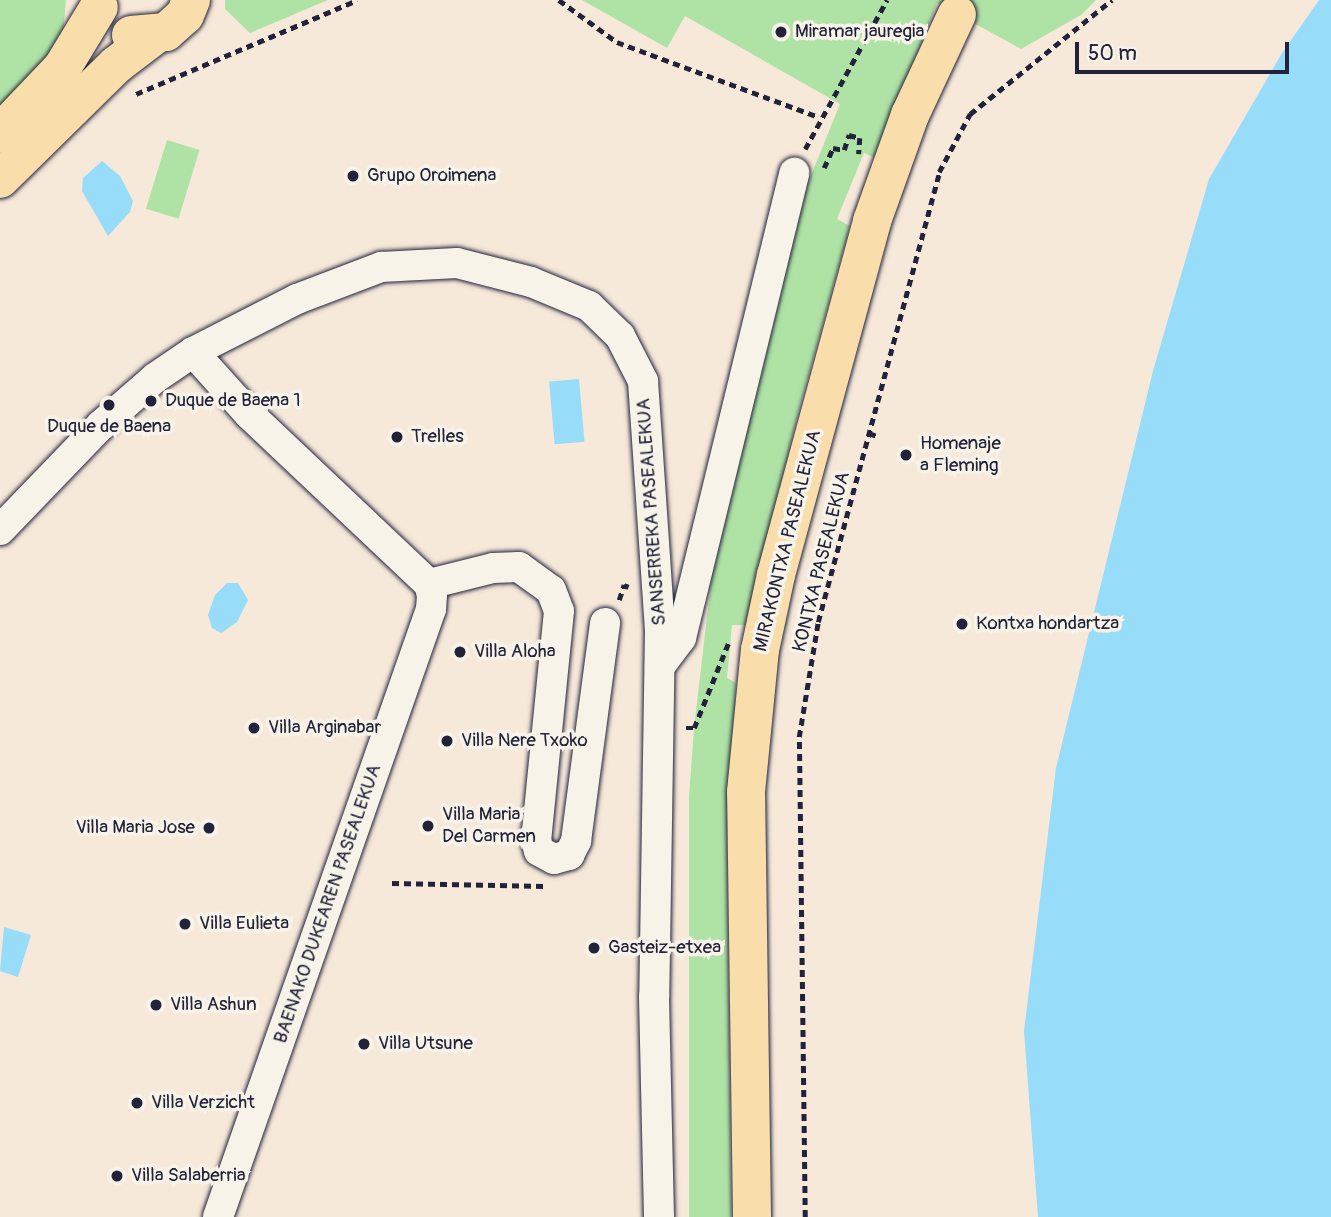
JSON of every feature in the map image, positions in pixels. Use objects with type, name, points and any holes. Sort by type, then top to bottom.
[{"type":"main road","points":[[0,179],[116,65],[154,36],[177,25],[191,0]]},
{"type":"main road","points":[[0,133],[62,68],[98,4],[115,28],[128,34],[154,36]]},
{"type":"main road","name":"MIRAKONTXA PASEALEKUA","points":[[752,1217],[746,792],[760,650],[776,575],[872,221],[910,115],[957,14]]},
{"type":"street","points":[[659,1217],[654,997],[660,666],[681,638],[808,172]]},
{"type":"street","name":"SANSERREKA PASEALEKUA","points":[[0,530],[100,425],[193,352],[297,299],[381,267],[457,262],[531,282],[589,306],[620,337],[643,381],[660,666]]},
{"type":"street","points":[[193,352],[249,414],[429,584],[493,568],[519,567],[551,590],[559,620],[536,840],[539,851],[554,859],[569,855],[576,841],[605,623]]},
{"type":"street","name":"BAENAKO DUKEAREN PASEALEKUA","points":[[218,1217],[432,609],[429,584]]},
{"type":"path","points":[[126,99],[357,0]]},
{"type":"path","points":[[558,0],[628,46],[820,117]]},
{"type":"path","points":[[808,172],[820,117],[887,0]]},
{"type":"path","name":"KONTXA PASEALEKUA","points":[[805,1217],[799,737],[818,622],[939,172],[970,114],[1112,0]]},
{"type":"path","points":[[808,172],[833,148],[844,150],[849,135],[860,138],[859,157],[864,159]]},
{"type":"path","points":[[869,433],[877,436]]},
{"type":"path","points":[[694,728],[724,648]]},
{"type":"path","points":[[393,883],[544,887],[554,859]]},
{"type":"green space","points":[[0,0],[66,0],[62,44],[0,110]]},
{"type":"green space","points":[[225,0],[328,0],[250,33],[225,9]]},
{"type":"green space","points":[[582,0],[1096,0],[1081,15],[1021,49],[937,3],[877,159],[864,153],[837,219],[850,226],[798,413],[747,625],[732,625],[727,678],[736,683],[727,847],[731,1217],[689,1217],[689,797],[694,728],[712,574],[801,200],[840,104],[685,16],[667,48]]},
{"type":"green space","points":[[167,140],[200,150],[178,219],[146,209]]},
{"type":"water","points":[[1319,0],[1331,0],[1331,1217],[1038,1217],[1024,1031],[1056,768],[1153,371],[1209,179],[1282,53]]},
{"type":"water","points":[[102,161],[120,176],[133,201],[130,212],[108,236],[82,191],[83,178]]},
{"type":"water","points":[[579,379],[584,442],[555,444],[549,382]]},
{"type":"water","points":[[227,583],[238,583],[248,600],[237,622],[221,633],[212,628],[208,615],[215,595]]},
{"type":"water","points":[[4,927],[31,935],[18,977],[0,971]]},
{"type":"place","name":"Miramar jauregia","points":[[781,32]]},
{"type":"place","name":"Grupo Oroimena","points":[[353,176]]},
{"type":"place","name":"Duque de Baena 1","points":[[151,401]]},
{"type":"place","name":"Duque de Baena","points":[[109,405]]},
{"type":"place","name":"Trelles","points":[[397,437]]},
{"type":"place","name":"Homenaje a Fleming","points":[[906,455]]},
{"type":"place","name":"Kontxa hondartza","points":[[962,624]]},
{"type":"place","name":"Villa Aloha","points":[[460,652]]},
{"type":"place","name":"Villa Arginabar","points":[[254,728]]},
{"type":"place","name":"Villa Nere Txoko","points":[[447,741]]},
{"type":"place","name":"Villa Maria Del Carmen","points":[[428,826]]},
{"type":"place","name":"Villa Maria Jose","points":[[209,828]]},
{"type":"place","name":"Villa Eulieta","points":[[185,924]]},
{"type":"place","name":"Gasteiz-etxea","points":[[594,948]]},
{"type":"place","name":"Villa Ashun","points":[[156,1005]]},
{"type":"place","name":"Villa Utsune","points":[[364,1044]]},
{"type":"place","name":"Villa Verzicht","points":[[137,1103]]},
{"type":"place","name":"Villa Salaberria","points":[[117,1176]]}]
